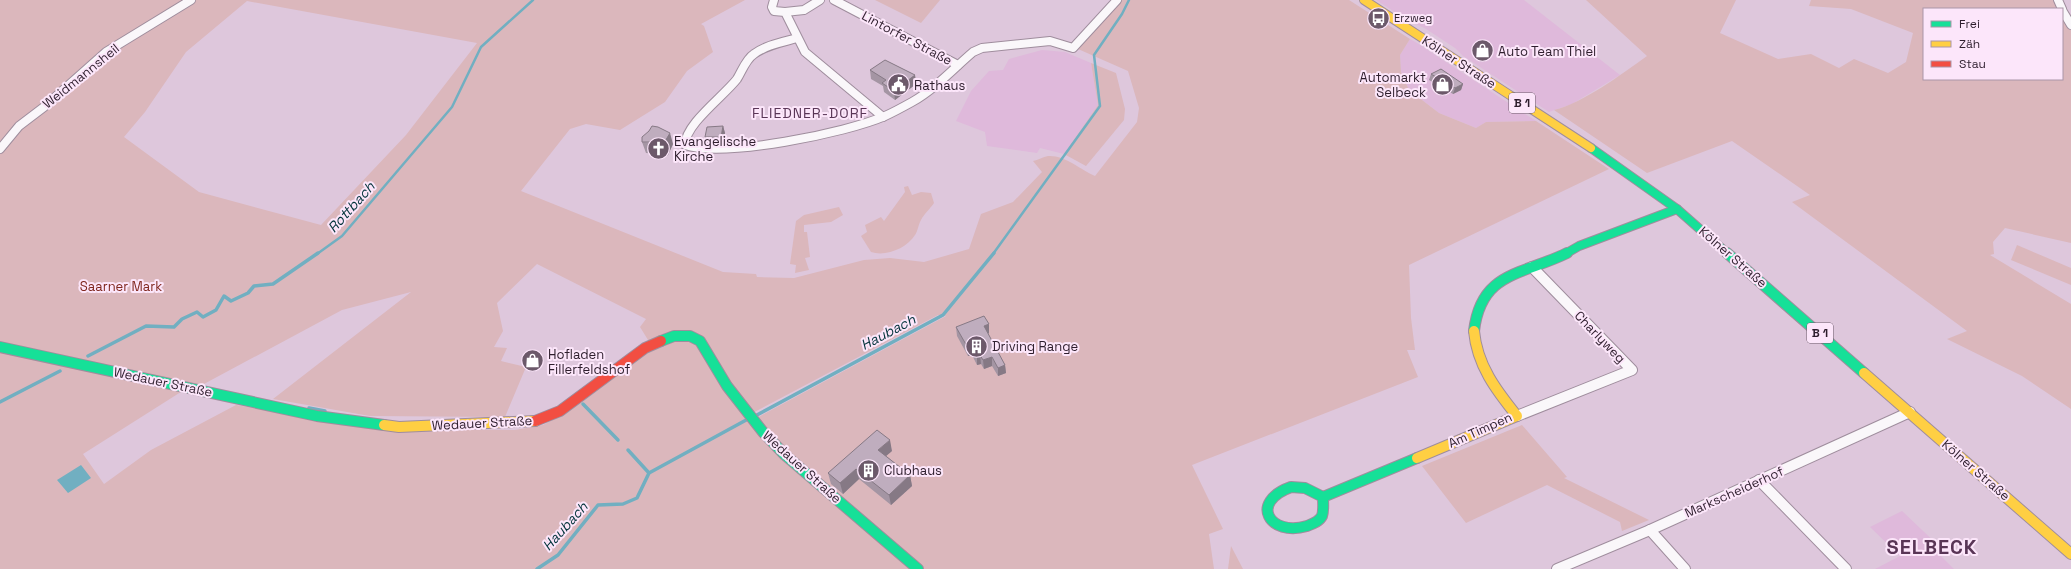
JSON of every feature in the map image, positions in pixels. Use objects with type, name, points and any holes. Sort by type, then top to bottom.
[{"type":"street","name":"Weidmannsheil","points":[[0,149],[19,126],[44,107],[106,52],[191,0]]},
{"type":"street","points":[[774,0],[772,7],[774,11],[785,12],[804,10],[820,0]]},
{"type":"street","name":"Lintorfer Straße","points":[[834,0],[958,65]]},
{"type":"street","points":[[797,38],[762,49],[752,55],[736,80],[702,114],[685,138],[685,145],[695,149],[740,147],[790,140],[841,130],[883,117],[920,97],[973,52],[995,45],[1050,41],[1073,48],[1113,6],[1116,0]]},
{"type":"street","name":"Kölner Straße","points":[[1364,0],[1604,157],[1678,209],[2071,554]]},
{"type":"street","points":[[2063,11],[2071,25]]},
{"type":"street","points":[[785,12],[797,38],[810,58],[883,117]]},
{"type":"street","name":"Am Timpen","points":[[1323,497],[1517,416],[1490,382],[1480,365],[1473,333],[1473,321],[1481,300],[1498,282],[1568,253],[1579,246],[1678,209]]},
{"type":"street","name":"Charlyweg","points":[[1517,416],[1632,370],[1532,267]]},
{"type":"street","name":"Wedauer Straße","points":[[0,346],[317,416],[399,427],[536,421],[560,411],[645,348],[674,336],[690,336],[700,341],[727,386],[750,416],[785,455],[918,569]]},
{"type":"street","name":"Markscheiderhof","points":[[1557,569],[1650,530],[1910,412]]},
{"type":"street","points":[[1759,480],[1846,569]]},
{"type":"street","points":[[1291,487],[1308,488],[1323,497],[1321,516],[1318,521],[1297,530],[1283,529],[1274,525],[1266,512],[1266,505],[1273,494],[1291,487]]},
{"type":"street","points":[[1650,530],[1685,569]]},
{"type":"shaded area","points":[[1376,0],[1524,0],[1620,75],[1572,104],[1549,112],[1463,56],[1455,48],[1426,29],[1401,16]]},
{"type":"shaded area","points":[[1410,39],[1536,121],[1486,122],[1476,128],[1439,113],[1409,90],[1401,72],[1400,55]]},
{"type":"shaded area","points":[[1042,50],[1065,52],[1091,63],[1098,105],[1064,154],[1040,148],[1037,153],[987,146],[985,132],[956,121],[971,91],[989,71],[1003,70],[1009,59]]},
{"type":"shaded area","points":[[1902,511],[1942,549],[1937,552],[1954,569],[1875,569],[1900,556],[1870,527]]},
{"type":"green space","name":"Saarner Mark","points":[[0,0],[745,0],[701,24],[704,26],[713,52],[687,71],[665,102],[620,130],[586,124],[570,129],[521,191],[723,272],[756,274],[757,277],[794,278],[864,260],[890,258],[924,262],[969,249],[981,214],[1013,202],[1042,172],[1033,161],[1048,156],[1054,156],[1067,160],[1095,176],[1137,122],[1139,108],[1128,71],[1078,49],[1121,0],[1349,0],[1410,39],[1400,55],[1401,72],[1409,90],[1439,113],[1476,128],[1486,122],[1536,121],[1609,169],[1409,265],[1411,318],[1415,350],[1407,350],[1418,377],[1192,465],[1223,529],[1209,534],[1214,569],[0,569]],"holes":[[[247,1],[477,43],[406,135],[321,225],[199,192],[124,137],[145,112],[186,52]],[[537,264],[646,319],[640,327],[653,348],[564,414],[543,425],[515,430],[402,429],[360,426],[236,405],[151,450],[104,484],[83,454],[184,390],[189,392],[342,310],[411,292],[273,399],[370,416],[505,417],[526,367],[501,361],[507,348],[494,347],[503,331],[497,303]],[[938,315],[946,316],[749,422],[745,417]]]},
{"type":"green space","points":[[875,0],[940,0],[921,23]]},
{"type":"green space","points":[[1586,0],[1736,0],[1720,33],[1778,59],[1811,54],[1839,68],[1854,59],[1888,73],[1906,62],[1913,33],[1851,9],[1809,6],[1811,0],[2063,0],[2063,7],[2071,20],[2071,243],[2005,228],[1993,242],[1994,254],[1990,255],[2071,304],[2071,409],[2022,376],[1947,339],[1967,331],[1792,202],[1810,195],[1732,141],[1647,173],[1554,110],[1590,95],[1647,56]]},
{"type":"green space","points":[[1091,63],[1116,73],[1125,109],[1124,120],[1086,166],[1064,154],[1098,105]]},
{"type":"green space","points":[[908,186],[912,195],[921,192],[931,193],[934,203],[922,218],[917,232],[907,244],[889,252],[871,252],[861,236],[867,232],[865,225],[881,217],[884,221],[905,192],[904,187]]},
{"type":"green space","points":[[839,207],[843,215],[831,222],[804,225],[804,232],[807,232],[810,257],[805,258],[809,270],[795,273],[796,265],[790,264],[796,221],[804,215]]},
{"type":"green space","points":[[2017,245],[2071,268],[2071,285],[2011,260]]},
{"type":"green space","points":[[1522,425],[1567,477],[1564,478],[1649,520],[1622,531],[1620,522],[1547,485],[1466,523],[1422,466]]},
{"type":"green space","points":[[1231,546],[1243,569],[1228,569]]},
{"type":"water","points":[[81,465],[91,478],[68,493],[57,480]]},
{"type":"building","points":[[885,60],[915,75],[894,91],[882,83],[886,80],[870,70]]},
{"type":"building","points":[[1441,69],[1463,84],[1455,88],[1431,74]]},
{"type":"building","points":[[652,126],[658,127],[670,133],[664,143],[658,146],[653,142],[642,142],[642,137]]},
{"type":"building","points":[[723,126],[721,137],[705,137],[707,127]]},
{"type":"building","name":"Driving Range","points":[[984,316],[989,324],[984,326],[1005,365],[998,368],[992,357],[983,360],[980,355],[977,356],[971,347],[968,348],[956,327]]},
{"type":"building","points":[[877,430],[890,440],[878,450],[910,475],[889,495],[856,469],[840,483],[828,473]]},
{"type":"waterway","name":"Rottbach","points":[[317,254],[342,236],[452,107],[481,47],[533,0]]},
{"type":"waterway","name":"Haubach","points":[[993,254],[1100,106],[1094,55],[1122,14],[1129,0]]},
{"type":"waterway","name":"Rottbach","points":[[88,356],[146,326],[174,327],[182,319],[197,312],[203,317],[216,310],[224,296],[231,301],[248,293],[254,286],[273,284],[318,253]]},
{"type":"waterway","name":"Haubach","points":[[755,416],[943,315],[994,253]]},
{"type":"waterway","name":"Rottbach","points":[[0,402],[60,371]]},
{"type":"waterway","points":[[583,404],[618,440]]},
{"type":"waterway","points":[[309,408],[325,411]]},
{"type":"waterway","name":"Haubach","points":[[649,473],[748,419]]},
{"type":"waterway","points":[[628,450],[649,473]]},
{"type":"waterway","name":"Haubach","points":[[537,569],[558,555],[598,505],[623,504],[637,498],[649,473]]},
{"type":"traffic: fast","points":[[1591,148],[1677,209],[1864,373]]},
{"type":"traffic: fast","points":[[1474,331],[1476,315],[1481,303],[1497,283],[1509,276],[1562,255],[1579,246],[1677,209]]},
{"type":"traffic: fast","points":[[661,341],[674,336],[690,336],[700,341],[727,386],[763,432],[785,455],[918,569]]},
{"type":"traffic: fast","points":[[0,347],[317,416],[384,425]]},
{"type":"traffic: fast","points":[[1323,497],[1323,511],[1320,518],[1312,524],[1298,529],[1277,525],[1270,520],[1267,513],[1268,505],[1274,497],[1291,487],[1305,488],[1323,497],[1417,458]]},
{"type":"traffic: slow","points":[[1364,0],[1591,148]]},
{"type":"traffic: slow","points":[[1417,458],[1517,416],[1502,397],[1482,366],[1475,343],[1474,331]]},
{"type":"traffic: slow","points":[[1864,373],[2071,554]]},
{"type":"traffic: slow","points":[[384,425],[399,427],[535,421]]},
{"type":"traffic: jam","points":[[535,421],[560,411],[645,348],[661,341]]},
{"type":"place","name":"Erzweg","points":[[1379,18]]},
{"type":"place","name":"Auto Team Thiel","points":[[1483,51]]},
{"type":"place","name":"Automarkt Selbeck","points":[[1442,84]]},
{"type":"place","name":"Rathaus","points":[[898,85]]},
{"type":"place","name":"Evangelische Kirche","points":[[659,148]]},
{"type":"place","name":"Driving Range","points":[[976,346]]},
{"type":"place","name":"Hofladen Fillerfeldshof","points":[[533,361]]},
{"type":"place","name":"Clubhaus","points":[[869,470]]},
{"type":"district","name":"FLIEDNER-DORF","points":[[810,113]]},
{"type":"district","name":"SELBECK","points":[[1932,547]]}]
